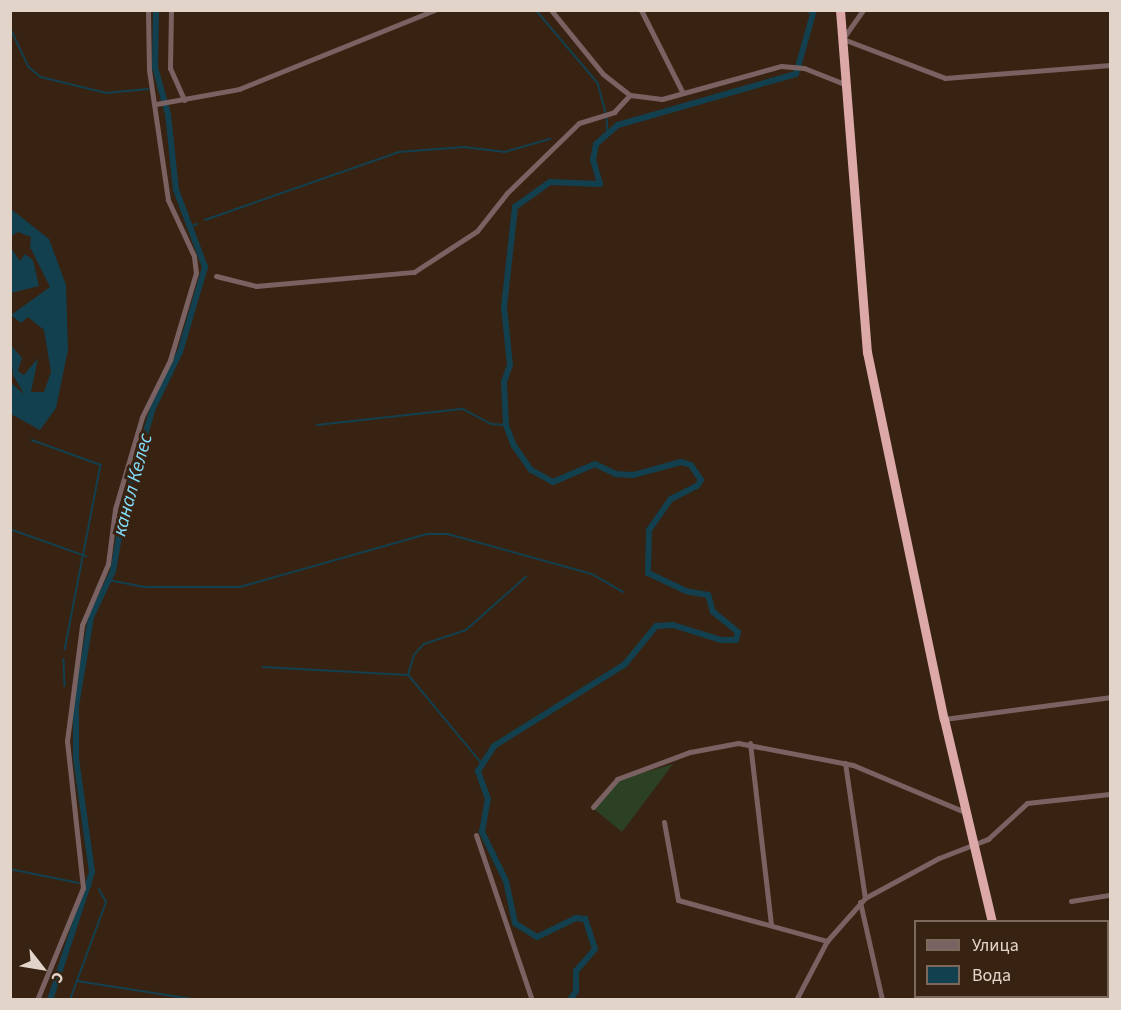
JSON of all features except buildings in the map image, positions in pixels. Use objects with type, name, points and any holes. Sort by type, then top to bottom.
[{"type":"highway","points":[[840,10],[867,352],[944,719],[992,920]]},
{"type":"street","points":[[37,999],[83,888],[67,750],[69,691],[82,625],[108,564],[115,509],[142,417],[170,360],[196,273],[194,255],[168,200],[156,104],[149,70],[148,10]]},
{"type":"street","points":[[171,10],[171,68],[184,100]]},
{"type":"street","points":[[156,104],[239,89],[435,10]]},
{"type":"street","points":[[551,10],[603,74],[630,95],[662,99],[781,66],[804,68],[846,85]]},
{"type":"street","points":[[641,10],[683,93]]},
{"type":"street","points":[[863,10],[843,39],[945,78],[1110,65]]},
{"type":"street","points":[[216,276],[256,286],[414,273],[477,231],[507,193],[554,154],[579,123],[614,112],[630,95]]},
{"type":"street","points":[[944,719],[1110,697]]},
{"type":"street","points":[[593,807],[623,777],[700,749],[750,743],[845,762],[965,812]]},
{"type":"street","points":[[750,743],[771,924]]},
{"type":"street","points":[[845,762],[863,900],[882,999]]},
{"type":"street","points":[[796,999],[827,941],[863,900],[996,834],[1027,803],[1110,794]]},
{"type":"street","points":[[664,822],[676,898],[827,941]]},
{"type":"street","points":[[476,835],[532,999]]},
{"type":"street","points":[[1071,901],[1110,895]]},
{"type":"green space","points":[[673,764],[622,832],[594,809],[621,779]]},
{"type":"water","points":[[11,209],[49,239],[66,285],[68,350],[56,408],[40,430],[11,414],[11,383],[24,394],[13,375],[10,344],[22,358],[18,371],[24,375],[38,358],[31,392],[44,392],[51,372],[44,330],[28,317],[21,323],[11,315],[50,287],[30,247],[31,237],[18,232],[11,236]]},
{"type":"water","points":[[11,248],[20,261],[25,254],[33,260],[39,286],[11,293]]},
{"type":"waterway","name":"канал Келес","points":[[50,1000],[92,872],[76,758],[76,706],[91,617],[113,571],[125,503],[153,408],[180,352],[205,267],[176,190],[168,114],[155,67],[156,10]]},
{"type":"waterway","points":[[536,10],[598,83],[606,113]]},
{"type":"waterway","points":[[807,10],[813,15]]},
{"type":"waterway","points":[[570,1000],[576,991],[576,971],[595,949],[585,919],[576,918],[537,937],[515,923],[506,881],[482,832],[488,799],[478,771],[494,746],[625,664],[656,626],[673,625],[721,640],[736,640],[738,632],[713,612],[708,595],[686,591],[648,573],[649,530],[671,499],[697,486],[701,480],[691,465],[681,462],[633,475],[616,474],[595,464],[553,482],[531,470],[514,446],[506,425],[504,382],[510,365],[504,307],[515,207],[550,182],[600,184],[593,160],[596,144],[618,125],[796,74],[814,10]]},
{"type":"waterway","points":[[10,27],[29,67],[41,77],[106,93],[148,89]]},
{"type":"waterway","points":[[607,118],[608,132]]},
{"type":"waterway","points":[[205,220],[399,152],[464,147],[505,152],[550,139]]},
{"type":"waterway","name":"канал Келес","points":[[190,227],[197,224]]},
{"type":"waterway","points":[[317,425],[463,409],[491,424],[506,425]]},
{"type":"waterway","points":[[32,440],[101,465],[65,650]]},
{"type":"waterway","points":[[10,529],[86,556]]},
{"type":"waterway","points":[[109,580],[145,587],[240,587],[427,534],[448,534],[592,574],[623,592]]},
{"type":"waterway","points":[[481,763],[408,675],[414,655],[424,644],[466,630],[526,577]]},
{"type":"waterway","points":[[64,659],[65,686]]},
{"type":"waterway","points":[[263,667],[407,675]]},
{"type":"waterway","points":[[10,869],[79,883]]},
{"type":"waterway","points":[[70,1000],[106,902],[99,890]]},
{"type":"waterway","points":[[77,981],[199,1000]]}]
